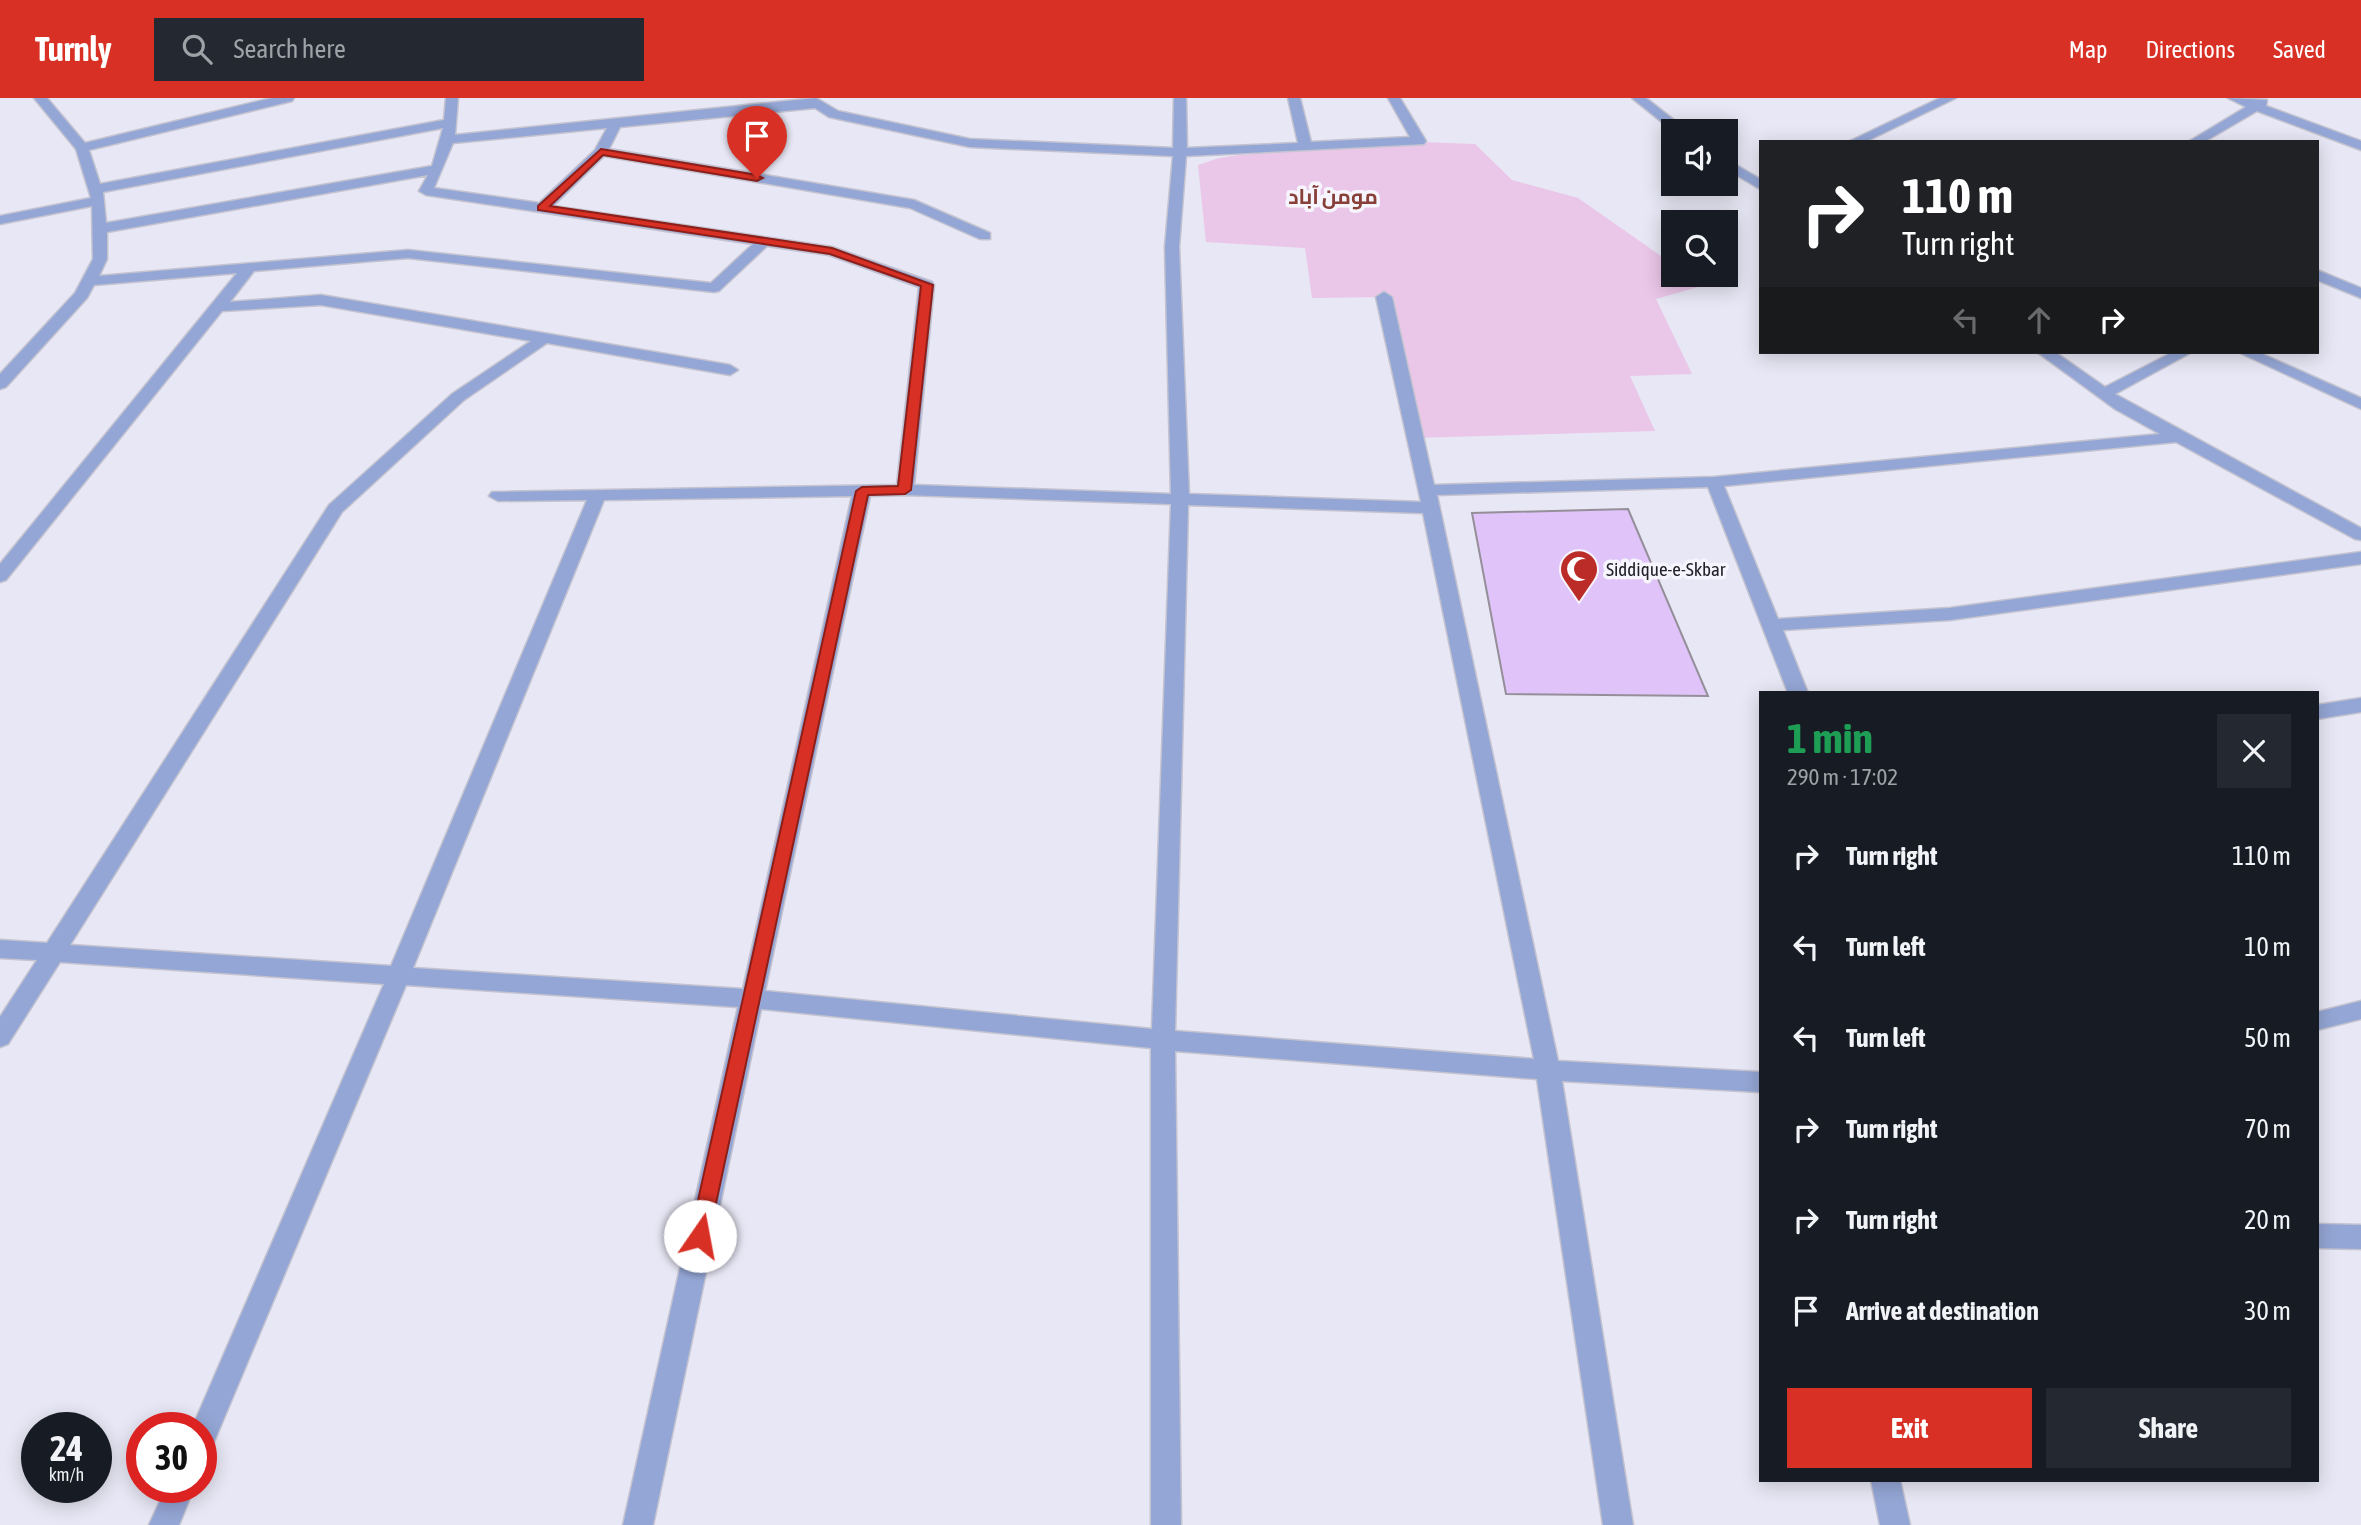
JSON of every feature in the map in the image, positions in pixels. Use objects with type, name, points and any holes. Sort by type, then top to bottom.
[{"type":"street","points":[[0,384],[82,295],[100,259],[97,195],[82,148],[40,98]]},
{"type":"street","points":[[82,148],[288,98]]},
{"type":"street","points":[[452,98],[451,123],[437,169],[426,191],[832,251],[927,285],[905,490]]},
{"type":"street","points":[[1166,1525],[1163,1040],[1181,498],[1172,247],[1180,152],[1181,98]]},
{"type":"street","points":[[1294,98],[1306,145]]},
{"type":"street","points":[[446,140],[811,101],[834,114],[970,143],[1180,152],[1419,141],[1394,98]]},
{"type":"street","points":[[1638,98],[1665,119]]},
{"type":"street","points":[[1858,140],[1951,98]]},
{"type":"street","points":[[2234,98],[2361,146]]},
{"type":"street","points":[[2197,140],[2272,98]]},
{"type":"street","points":[[0,220],[97,195],[451,123]]},
{"type":"street","points":[[542,208],[601,152],[616,123]]},
{"type":"street","points":[[601,152],[914,204],[985,236]]},
{"type":"street","points":[[99,229],[437,169]]},
{"type":"street","points":[[1738,170],[1759,183]]},
{"type":"street","points":[[89,281],[408,254],[714,288],[764,241]]},
{"type":"street","points":[[0,576],[248,269]]},
{"type":"street","points":[[2320,279],[2361,294]]},
{"type":"street","points":[[1384,297],[1548,1070],[1618,1525]]},
{"type":"street","points":[[217,307],[321,300],[730,370]]},
{"type":"street","points":[[0,1037],[335,509],[458,397],[545,338]]},
{"type":"street","points":[[2048,354],[2104,394],[2361,535]]},
{"type":"street","points":[[2104,394],[2180,354]]},
{"type":"street","points":[[2250,354],[2361,404]]},
{"type":"street","points":[[498,496],[905,490],[1181,498],[1429,499],[1714,482],[2179,437]]},
{"type":"street","points":[[1714,482],[1797,691]]},
{"type":"street","points":[[638,1525],[862,491]]},
{"type":"street","points":[[213,1412],[398,977],[598,494]]},
{"type":"street","points":[[1771,625],[1950,614],[2361,558]]},
{"type":"street","points":[[2319,712],[2361,705]]},
{"type":"street","points":[[0,949],[750,999],[1163,1040],[1548,1070],[1759,1082]]},
{"type":"street","points":[[2319,1020],[2361,1010]]},
{"type":"street","points":[[2319,1236],[2361,1237]]},
{"type":"street","points":[[1885,1482],[1895,1525]]},
{"type":"street","points":[[164,1525],[174,1503]]},
{"type":"shaded area","points":[[1420,142],[1475,144],[1512,180],[1578,198],[1661,256],[1661,287],[1698,287],[1656,299],[1692,374],[1630,376],[1655,431],[1414,438],[1385,297],[1312,298],[1305,248],[1206,242],[1198,165],[1240,155]]},
{"type":"building","name":"Siddique-e-Skbar","points":[[1628,509],[1708,696],[1506,694],[1472,513]]},
{"type":"place","name":"Siddique-e-Skbar","points":[[1579,603]]},
{"type":"district","name":"مومن آباد","points":[[1333,196]]},
{"type":"route","points":[[700,1236],[862,491],[905,490],[906,461],[927,285],[832,251],[542,208],[601,152],[757,178]]}]
